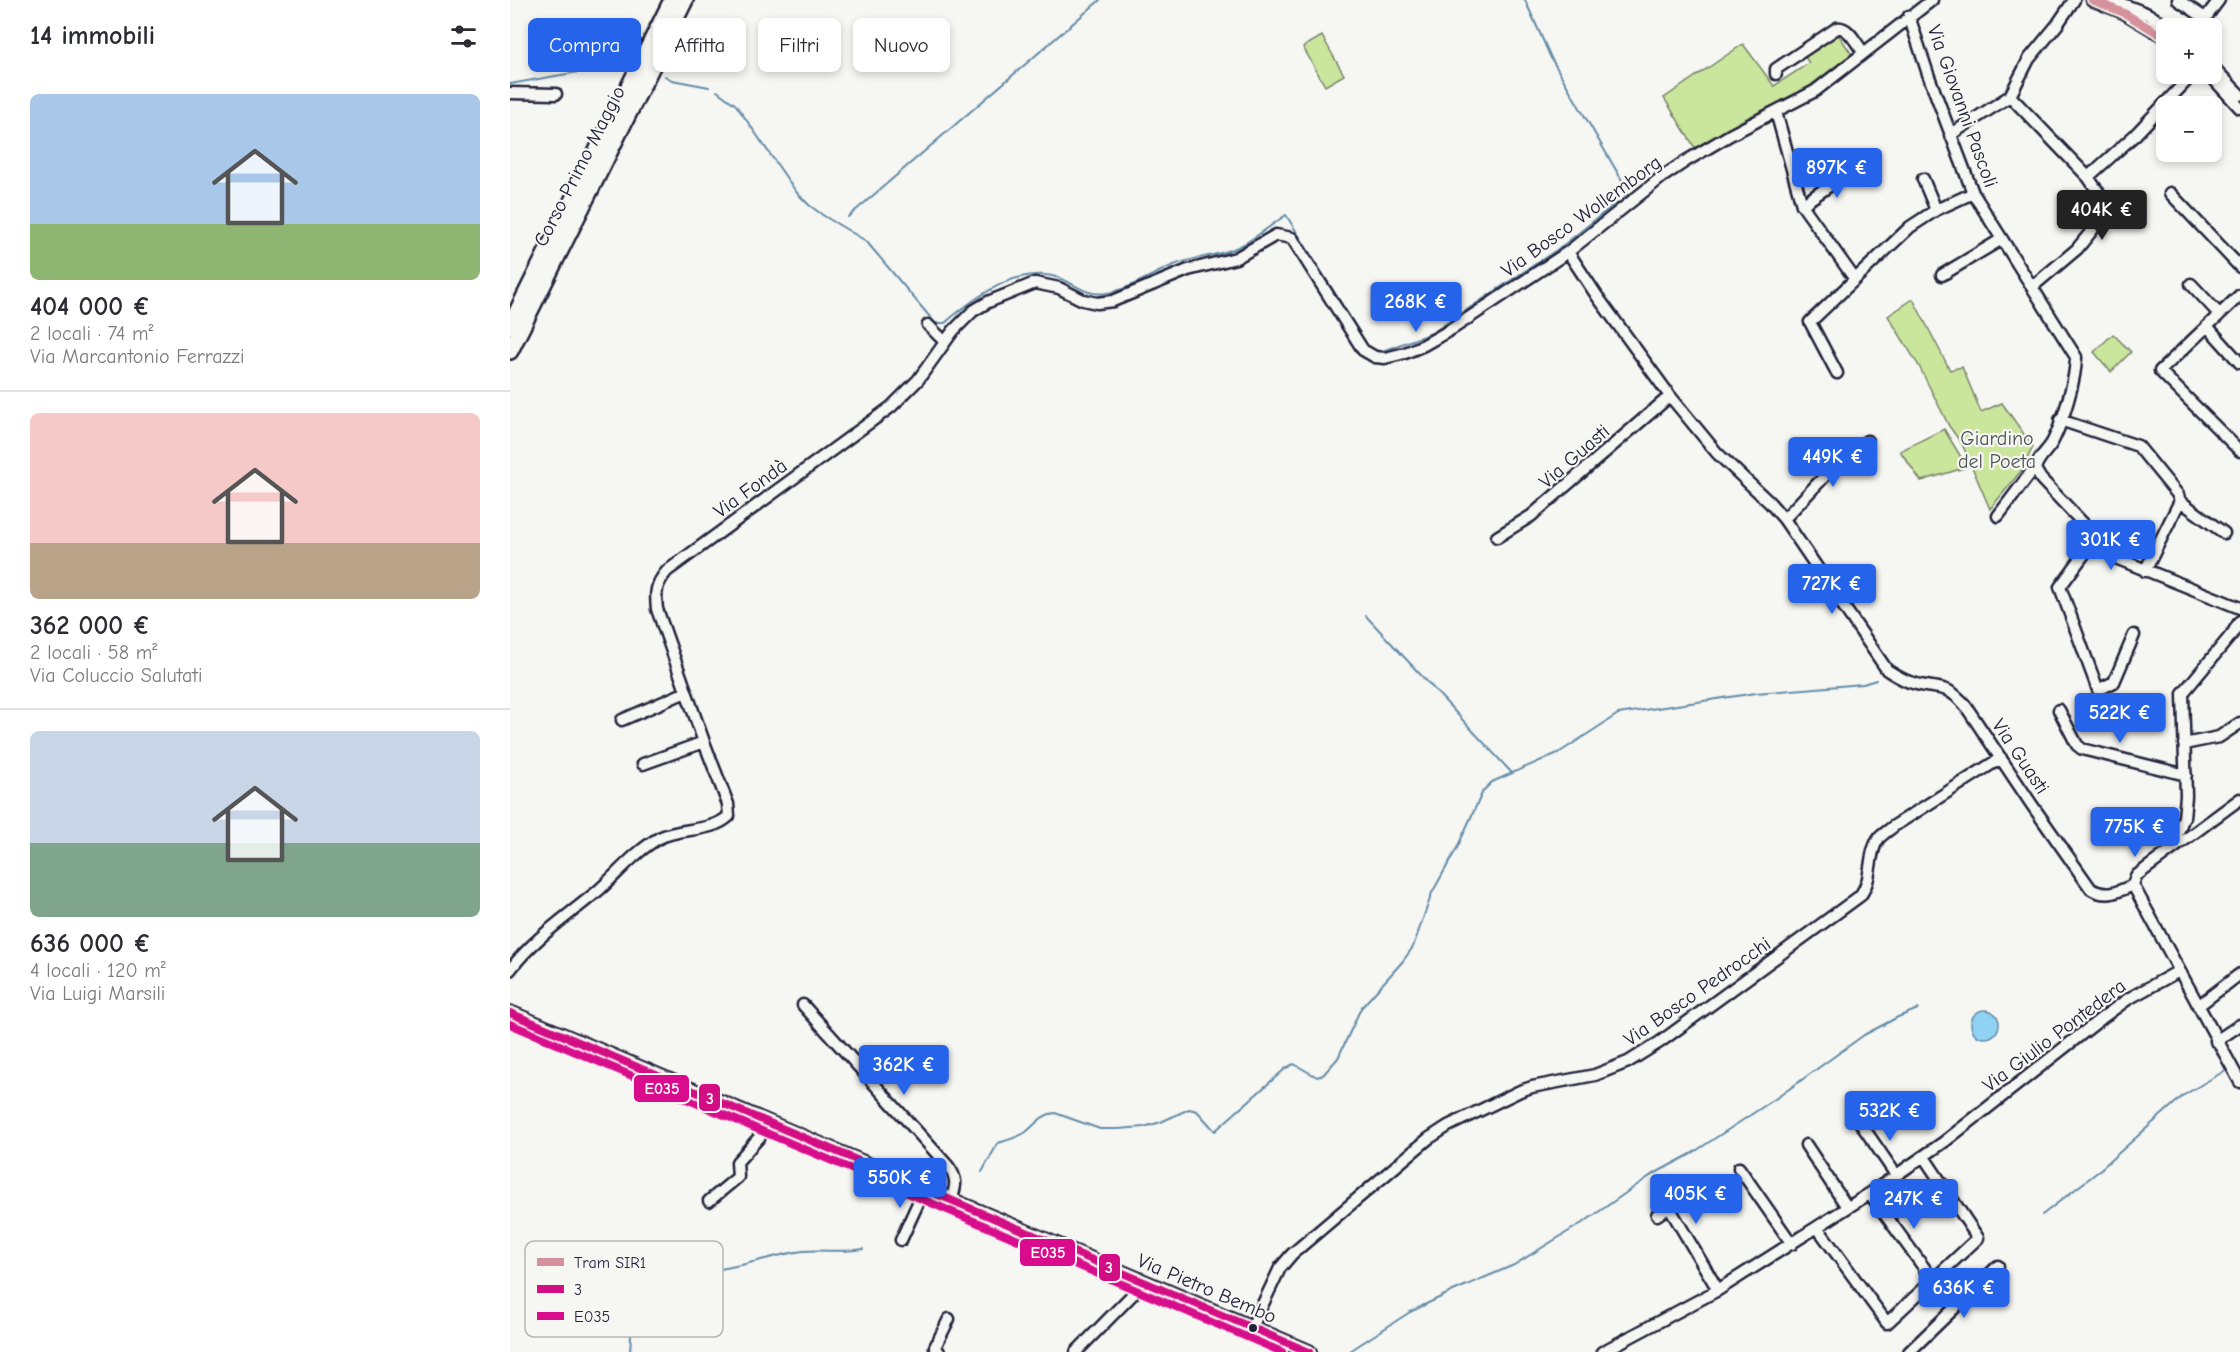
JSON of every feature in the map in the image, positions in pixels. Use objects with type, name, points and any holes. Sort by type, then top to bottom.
[{"type":"highway","name":"Corso Primo Maggio","points":[[510,351],[534,290],[672,0]]},
{"type":"highway","name":"Corso Primo Maggio","points":[[510,326],[534,290],[685,0]]},
{"type":"highway","points":[[510,314],[534,290]]},
{"type":"highway","points":[[510,365],[525,331],[534,290]]},
{"type":"main road","name":"Via Pietro Bembo","points":[[510,1013],[1309,1352]]},
{"type":"street","name":"Via Bosco Wollemborg","points":[[944,341],[963,320],[979,307],[1028,285],[1047,284],[1083,300],[1097,303],[1113,301],[1188,270],[1236,258],[1276,235],[1292,238],[1360,346],[1375,357],[1385,357],[1424,345],[1568,252],[1662,177],[1730,135],[1815,91],[1932,0]]},
{"type":"street","points":[[1950,135],[2010,96],[2029,59],[2074,0]]},
{"type":"street","points":[[2092,0],[2124,13],[2156,32]]},
{"type":"street","points":[[2112,0],[2156,19]]},
{"type":"street","points":[[2178,0],[2205,18],[2219,0]]},
{"type":"street","name":"Via Giovanni Pascoli","points":[[1910,16],[1950,135],[1973,193],[2076,357],[2076,369],[2053,440],[2035,469],[1998,516]]},
{"type":"street","points":[[1776,74],[1776,69],[1836,28],[1846,29],[1864,53]]},
{"type":"street","points":[[2222,76],[2240,95]]},
{"type":"street","points":[[2088,177],[2135,135],[2183,84]]},
{"type":"street","points":[[2218,84],[2240,108]]},
{"type":"street","points":[[510,93],[556,94]]},
{"type":"street","points":[[2010,96],[2088,177],[2108,207],[2107,212],[2077,249],[2032,287]]},
{"type":"street","points":[[1776,112],[1802,205],[1854,279]]},
{"type":"street","points":[[1802,205],[1856,166]]},
{"type":"street","points":[[1923,179],[1936,210]]},
{"type":"street","points":[[1837,373],[1810,322],[1910,227],[1936,210],[1973,193]]},
{"type":"street","points":[[2170,193],[2240,267]]},
{"type":"street","points":[[1942,275],[2002,239]]},
{"type":"street","name":"Via Guasti","points":[[1568,252],[1670,396],[1717,453],[1784,519],[1887,670],[1913,683],[1954,692],[2091,888],[2103,895],[2109,895],[2133,885]]},
{"type":"street","points":[[2191,284],[2219,314]]},
{"type":"street","points":[[2240,295],[2160,371],[2240,451]]},
{"type":"street","points":[[928,325],[944,341]]},
{"type":"street","points":[[2207,326],[2240,363]]},
{"type":"street","name":"Via Fondà","points":[[510,970],[533,942],[596,892],[644,848],[673,831],[717,824],[729,816],[728,804],[657,609],[655,594],[658,581],[667,571],[891,407],[918,380],[944,341]]},
{"type":"street","name":"Via Guasti","points":[[1497,537],[1531,516],[1670,396]]},
{"type":"street","points":[[2060,420],[2138,446],[2178,495],[2180,501],[2224,533]]},
{"type":"street","points":[[1784,519],[1841,459],[1867,441]]},
{"type":"street","points":[[2035,469],[2041,479],[2116,558],[2240,608]]},
{"type":"street","points":[[2145,571],[2180,501]]},
{"type":"street","points":[[2096,538],[2060,587],[2098,690],[2114,682],[2134,635]]},
{"type":"street","points":[[2171,850],[2184,817],[2186,796],[2183,693],[2240,621]]},
{"type":"street","points":[[622,720],[686,692]]},
{"type":"street","points":[[2060,710],[2077,745],[2082,748],[2186,775]]},
{"type":"street","points":[[2184,744],[2219,737],[2240,723]]},
{"type":"street","points":[[643,764],[704,741]]},
{"type":"street","name":"Via Bosco Pedrocchi","points":[[1252,1327],[1280,1268],[1292,1254],[1428,1139],[1448,1126],[1520,1091],[1595,1075],[1628,1062],[1660,1042],[1860,896],[1867,886],[1873,852],[1879,839],[1894,826],[2001,758]]},
{"type":"street","points":[[2240,799],[2136,876],[2133,885],[2240,1082]]},
{"type":"street","name":"Via Giulio Pontedera","points":[[1602,1352],[1718,1290],[1792,1245],[1924,1157],[2128,999],[2179,971]]},
{"type":"street","points":[[2198,1006],[2240,974]]},
{"type":"street","points":[[803,1005],[955,1175],[956,1187],[951,1201]]},
{"type":"street","points":[[2216,1041],[2240,1025]]},
{"type":"street","points":[[709,1201],[738,1177],[737,1162],[764,1132],[768,1124]]},
{"type":"street","points":[[1861,1124],[1896,1175]]},
{"type":"street","points":[[1806,1145],[1847,1207]]},
{"type":"street","points":[[1817,1227],[1887,1323],[1978,1238],[1924,1157]]},
{"type":"street","points":[[1739,1168],[1792,1245]]},
{"type":"street","points":[[902,1240],[924,1190]]},
{"type":"street","points":[[1872,1192],[1873,1198],[1933,1280]]},
{"type":"street","points":[[1657,1215],[1669,1207],[1718,1290]]},
{"type":"street","points":[[1910,1352],[1998,1266]]},
{"type":"street","points":[[1076,1352],[1137,1290],[1141,1281]]},
{"type":"street","points":[[939,1352],[935,1347],[950,1319]]},
{"type":"green space","points":[[1838,34],[1853,56],[1848,60],[1846,58],[1807,88],[1745,119],[1695,148],[1664,98],[1743,44],[1774,86],[1809,63],[1805,57]]},
{"type":"green space","points":[[1322,36],[1344,75],[1325,86],[1303,47]]},
{"type":"green space","name":"Giardino del Poeta","points":[[1913,299],[1950,370],[1962,367],[1981,412],[2002,403],[2033,447],[2021,471],[1990,509],[1962,444],[1949,426],[1919,366],[1888,316]]},
{"type":"green space","points":[[2113,334],[2131,352],[2111,372],[2094,352]]},
{"type":"green space","points":[[1944,429],[1967,467],[1921,481],[1900,451]]},
{"type":"water","points":[[1985,1010],[1995,1014],[1999,1024],[1995,1034],[1985,1038],[1975,1034],[1971,1024],[1975,1014]]},
{"type":"waterway","points":[[848,217],[1100,0]]},
{"type":"waterway","points":[[1525,0],[1551,58],[1627,189],[1625,196]]},
{"type":"waterway","points":[[510,84],[578,72]]},
{"type":"waterway","points":[[665,76],[672,80],[709,87]]},
{"type":"waterway","points":[[717,91],[736,105],[797,193],[824,216],[866,241],[935,323],[945,323],[970,303],[1000,285],[1016,278],[1032,275],[1048,275],[1095,293],[1116,291],[1182,262],[1232,250],[1286,215],[1369,348],[1375,352],[1382,351],[1432,333],[1561,247],[1616,203]]},
{"type":"waterway","points":[[1366,616],[1511,772]]},
{"type":"waterway","points":[[982,1172],[998,1143],[1023,1134],[1050,1114],[1055,1113],[1100,1129],[1118,1129],[1144,1127],[1189,1109],[1197,1111],[1215,1131],[1286,1068],[1294,1064],[1317,1077],[1323,1075],[1338,1058],[1361,1008],[1413,947],[1432,893],[1457,848],[1483,791],[1492,782],[1560,752],[1618,714],[1756,693],[1863,684],[1876,680]]},
{"type":"waterway","points":[[1350,1351],[1410,1312],[1514,1265],[1587,1220],[1650,1176],[1691,1154],[1778,1097],[1864,1035],[1918,1009]]},
{"type":"waterway","points":[[2042,1215],[2095,1174],[2184,1095],[2226,1070]]},
{"type":"waterway","points":[[723,1268],[796,1252],[863,1249]]},
{"type":"waterway","points":[[630,1352],[631,1337]]},
{"type":"tram line","name":"SIR1","points":[[2092,0],[2124,13],[2156,32]]},
{"type":"transit line","name":"3","points":[[510,1013],[1309,1352]]},
{"type":"transit line","name":"E035","points":[[510,1024],[1282,1352]]}]
